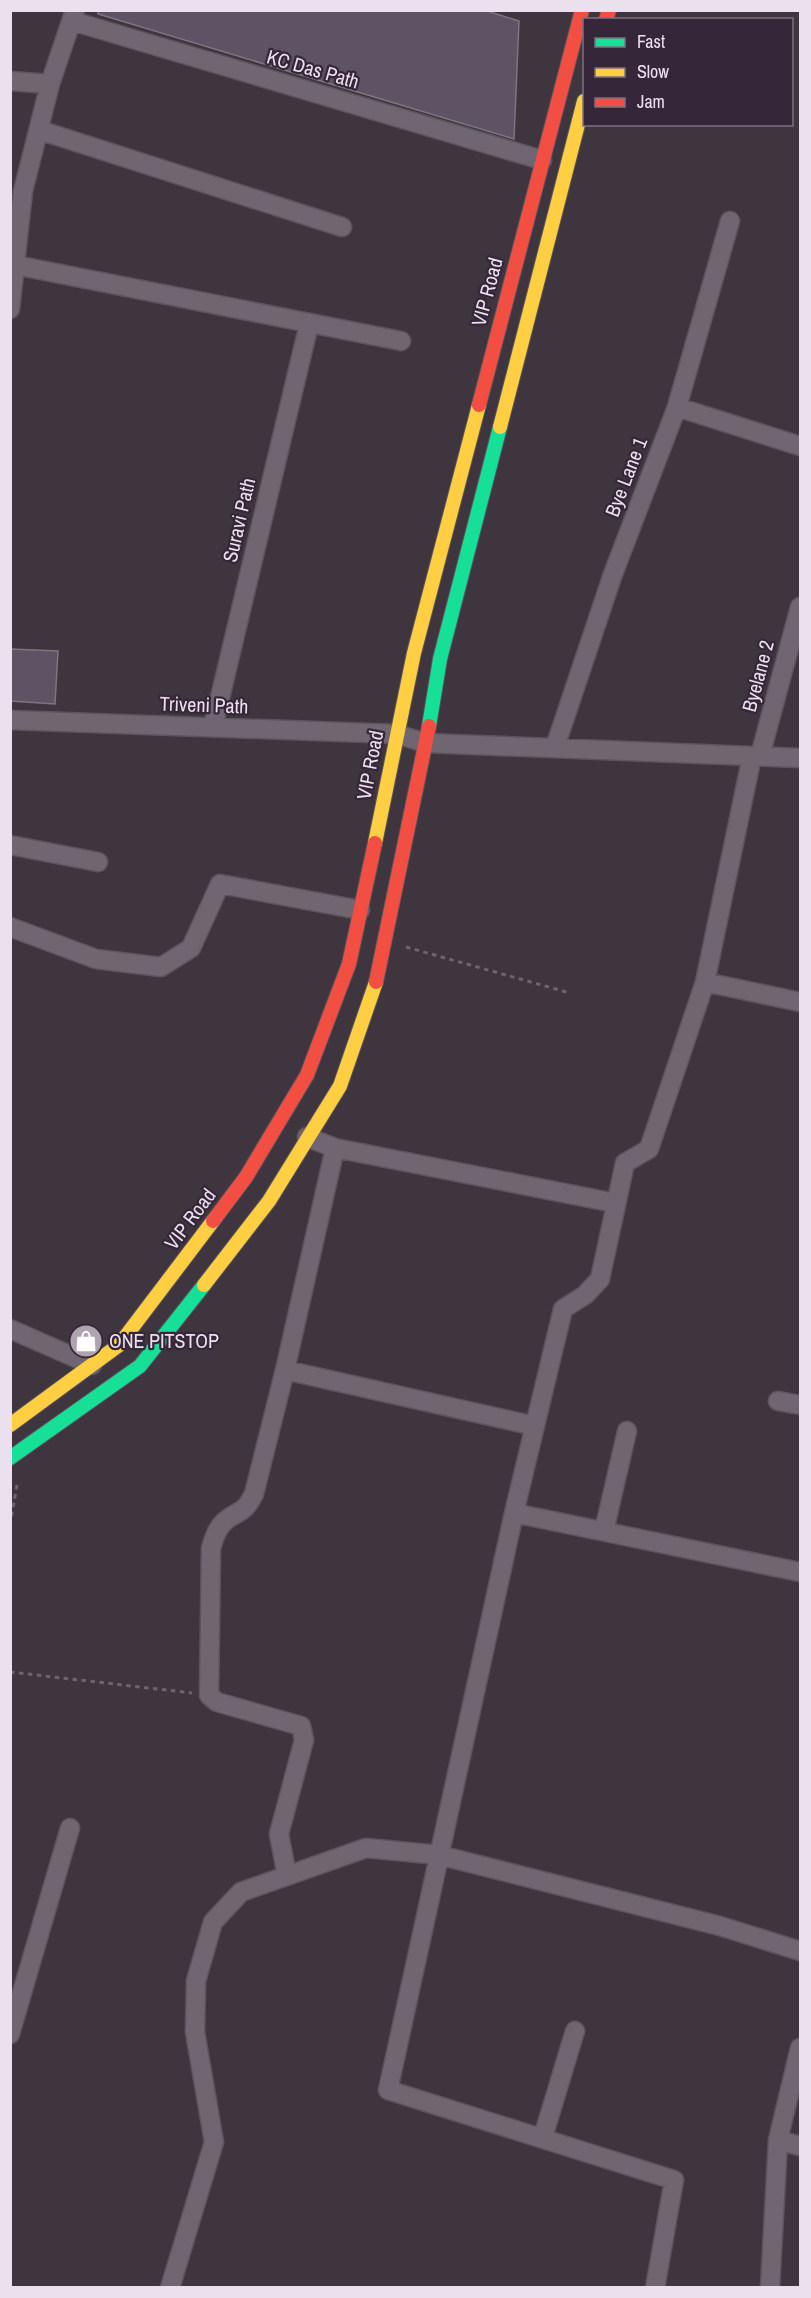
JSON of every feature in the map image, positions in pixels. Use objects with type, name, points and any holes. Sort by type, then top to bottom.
[{"type":"main road","name":"VIP Road","points":[[10,1425],[119,1345],[246,1177],[308,1075],[349,963],[396,734],[467,445],[582,10]]},
{"type":"main road","points":[[13,1453],[140,1366],[269,1201],[340,1086],[380,971],[426,743],[440,659],[583,109]]},
{"type":"street","name":"KC Das Path","points":[[74,16],[542,159]]},
{"type":"street","points":[[10,309],[15,266],[17,190],[39,130],[50,84],[74,16]]},
{"type":"street","points":[[10,81],[50,84]]},
{"type":"street","points":[[39,130],[342,227]]},
{"type":"street","name":"Bye Lane 1","points":[[555,747],[613,574],[677,406],[730,221]]},
{"type":"street","points":[[15,266],[401,341]]},
{"type":"street","name":"Suravi Path","points":[[213,727],[309,324]]},
{"type":"street","points":[[677,406],[801,446]]},
{"type":"street","name":"Byelane 2","points":[[543,2138],[388,2090],[514,1512],[563,1310],[585,1295],[600,1279],[625,1163],[649,1149],[705,982],[756,756],[801,607]]},
{"type":"street","name":"Triveni Path","points":[[10,720],[396,734],[426,743],[801,758]]},
{"type":"street","points":[[10,845],[98,862]]},
{"type":"street","points":[[10,927],[96,959],[160,967],[191,948],[220,884],[360,910]]},
{"type":"street","points":[[705,982],[801,1002]]},
{"type":"street","points":[[307,1137],[335,1148],[615,1203]]},
{"type":"street","points":[[287,1876],[279,1834],[304,1740],[301,1726],[217,1702],[209,1695],[211,1548],[216,1533],[224,1521],[246,1509],[254,1494],[285,1371],[335,1148]]},
{"type":"street","points":[[10,1329],[92,1365]]},
{"type":"street","points":[[285,1371],[535,1426]]},
{"type":"street","points":[[778,1401],[801,1405]]},
{"type":"street","points":[[604,1532],[627,1431]]},
{"type":"street","points":[[514,1512],[801,1572]]},
{"type":"street","points":[[10,2034],[70,1828]]},
{"type":"street","points":[[170,2288],[214,2142],[195,2032],[196,1981],[213,1922],[241,1892],[366,1848],[440,1855],[720,1926],[801,1951]]},
{"type":"street","points":[[575,2031],[543,2138],[674,2180],[655,2288]]},
{"type":"street","points":[[770,2288],[778,2140],[801,2048]]},
{"type":"street","points":[[778,2140],[801,2146]]},
{"type":"path","points":[[405,946],[570,993]]},
{"type":"path","points":[[10,1525],[17,1485]]},
{"type":"path","points":[[10,1672],[209,1695]]},
{"type":"building","points":[[98,10],[484,10],[519,21],[514,139],[98,14]]},
{"type":"building","points":[[10,649],[58,651],[55,704],[10,701]]},
{"type":"traffic: fast","points":[[429,726],[440,659],[500,427]]},
{"type":"traffic: fast","points":[[10,1458],[140,1366],[204,1285]]},
{"type":"traffic: slow","points":[[500,427],[583,105]]},
{"type":"traffic: slow","points":[[375,843],[414,653],[479,405]]},
{"type":"traffic: slow","points":[[204,1285],[269,1201],[340,1086],[376,982]]},
{"type":"traffic: slow","points":[[10,1425],[119,1345],[213,1221]]},
{"type":"traffic: jam","points":[[479,405],[582,10]]},
{"type":"traffic: jam","points":[[607,18],[609,10]]},
{"type":"traffic: jam","points":[[376,982],[429,726]]},
{"type":"traffic: jam","points":[[213,1221],[246,1177],[307,1075],[349,964],[375,843]]},
{"type":"place","name":"ONE PITSTOP","points":[[86,1341]]}]
